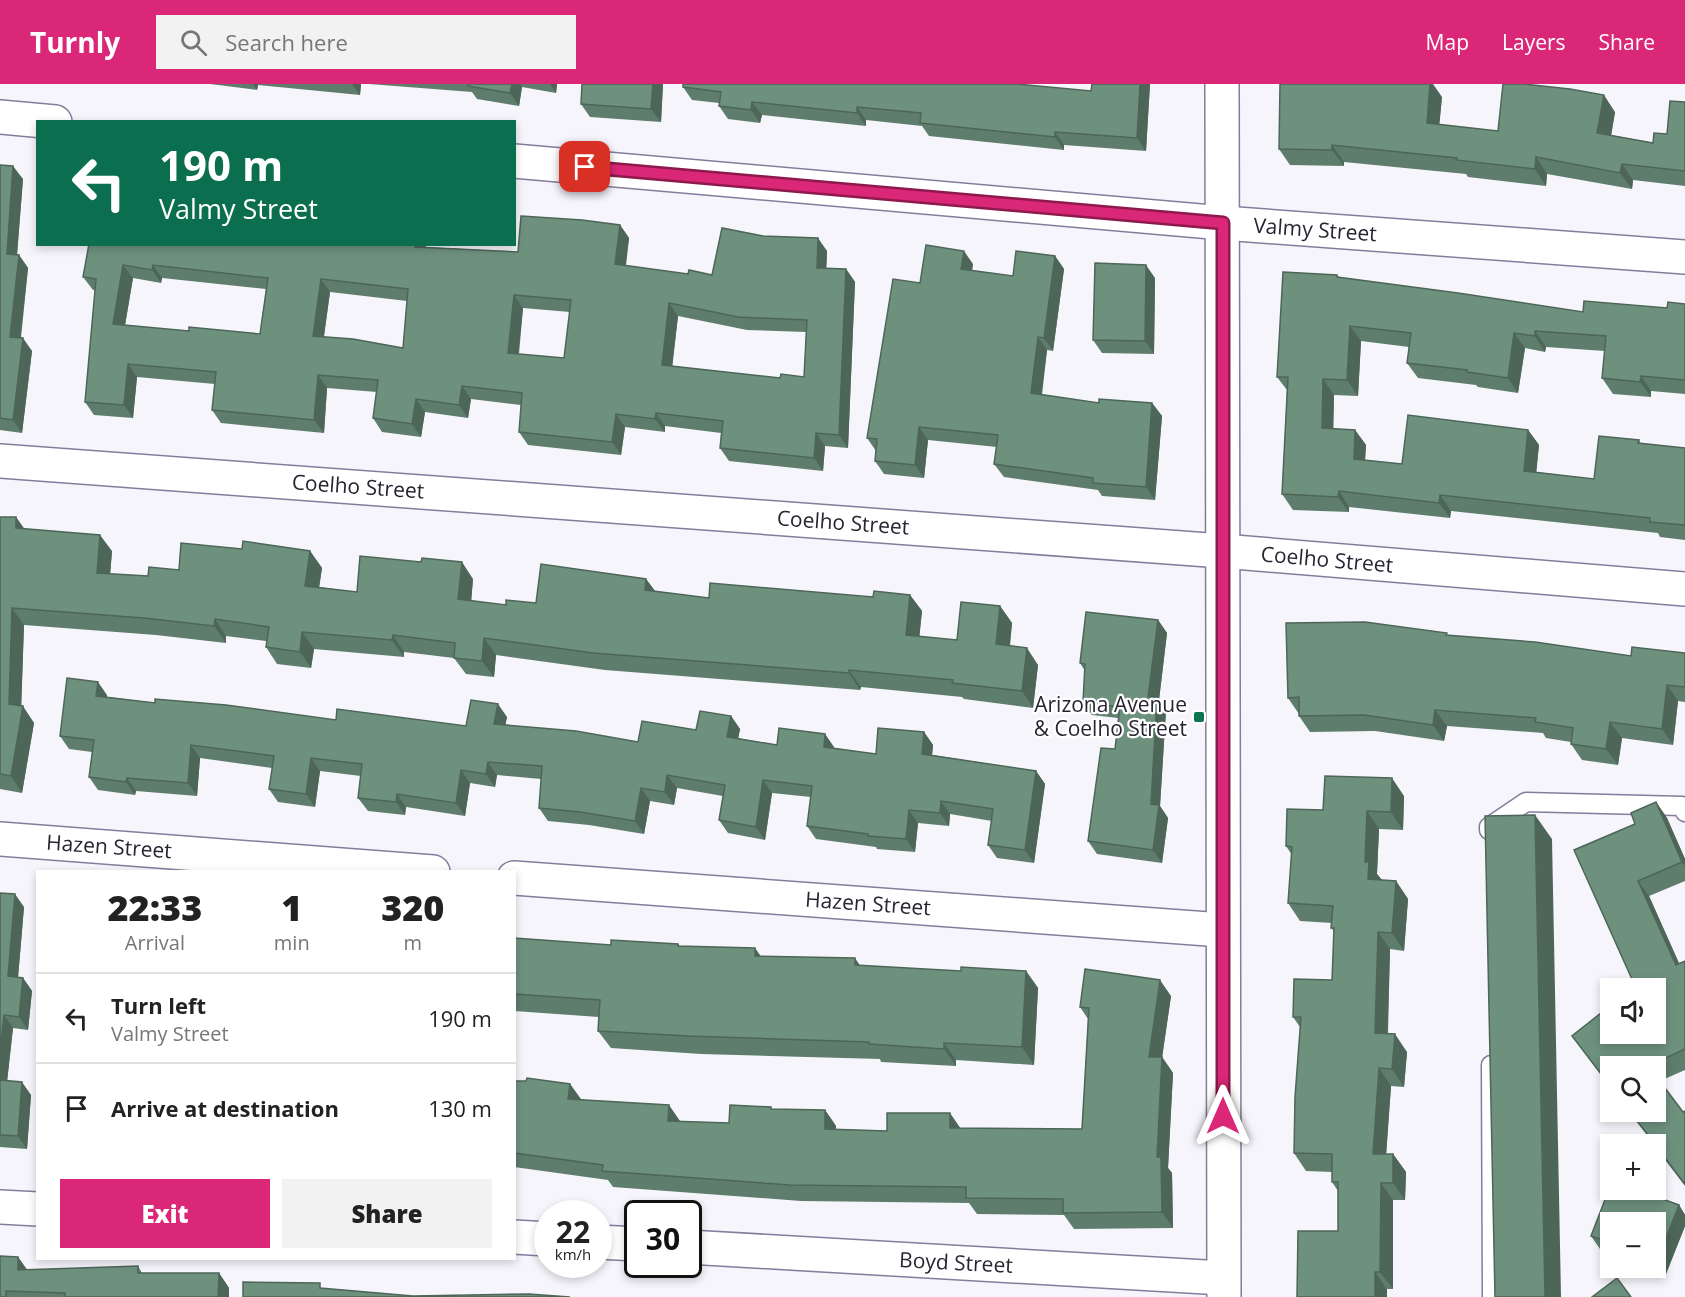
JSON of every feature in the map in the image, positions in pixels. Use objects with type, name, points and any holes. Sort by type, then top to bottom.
[{"type":"street","points":[[1222,84],[1223,1288]]},
{"type":"street","points":[[0,117],[36,120]]},
{"type":"street","name":"Valmy Street","points":[[516,161],[1223,223],[1685,257]]},
{"type":"street","name":"Coelho Street","points":[[0,461],[1222,551],[1685,589]]},
{"type":"street","name":"Hazen Street","points":[[0,839],[407,870]]},
{"type":"street","name":"Hazen Street","points":[[516,878],[1222,930]]},
{"type":"street","points":[[0,1207],[36,1209]]},
{"type":"street","points":[[516,1237],[534,1238]]},
{"type":"street","name":"Boyd Street","points":[[702,1248],[1223,1288]]},
{"type":"lane","points":[[1489,851],[1489,827],[1527,802],[1682,806],[1685,813]]},
{"type":"lane","points":[[1491,1050],[1492,1297]]},
{"type":"building","points":[[468,84],[512,84],[510,93],[468,86]]},
{"type":"building","points":[[582,84],[653,84],[651,109],[581,104]]},
{"type":"building","points":[[683,84],[1017,84],[1091,91],[1092,84],[1140,84],[1137,138],[1055,132],[1055,137],[920,123],[921,113],[857,107],[857,113],[752,102],[751,110],[719,106],[721,92],[683,87]]},
{"type":"building","points":[[1280,84],[1430,84],[1427,123],[1498,131],[1503,84],[1570,89],[1604,95],[1597,133],[1653,143],[1654,133],[1667,134],[1670,101],[1685,102],[1685,171],[1622,164],[1620,173],[1536,157],[1535,169],[1332,145],[1332,150],[1279,149]]},
{"type":"building","points":[[0,165],[13,166],[7,254],[19,255],[10,337],[23,338],[13,420],[0,418]]},
{"type":"building","points":[[521,216],[582,220],[620,225],[615,264],[688,274],[689,270],[712,275],[722,228],[763,236],[818,238],[817,268],[846,269],[839,435],[816,433],[814,458],[720,448],[723,421],[656,413],[655,419],[616,414],[612,442],[519,432],[522,393],[462,386],[459,405],[416,399],[412,424],[373,418],[378,380],[318,375],[314,420],[212,410],[216,372],[128,364],[124,405],[85,402],[96,279],[83,277],[89,246],[415,247],[518,252]],"holes":[[[123,265],[152,270],[153,265],[268,278],[260,334],[189,327],[189,331],[113,324]],[[321,279],[408,289],[403,348],[353,339],[313,336]],[[514,295],[571,300],[564,358],[508,353]],[[669,303],[738,317],[807,320],[804,377],[781,374],[780,378],[662,365]]]},
{"type":"building","points":[[926,245],[964,251],[961,269],[1013,276],[1016,251],[1055,256],[1044,338],[1038,337],[1031,393],[1099,403],[1099,399],[1152,403],[1146,487],[1093,483],[1093,478],[994,464],[998,435],[919,427],[915,465],[875,461],[877,439],[867,438],[893,279],[920,283]]},
{"type":"building","points":[[1095,263],[1146,265],[1145,341],[1093,340]]},
{"type":"building","points":[[1283,272],[1337,275],[1337,277],[1583,312],[1584,301],[1667,308],[1668,302],[1685,304],[1685,380],[1641,376],[1640,382],[1602,378],[1606,336],[1535,331],[1535,336],[1514,333],[1508,378],[1467,372],[1467,370],[1407,363],[1411,333],[1350,326],[1347,380],[1323,379],[1322,428],[1355,430],[1354,459],[1402,464],[1408,415],[1528,430],[1524,471],[1594,479],[1599,436],[1685,448],[1685,525],[1650,522],[1650,518],[1440,495],[1439,503],[1339,491],[1338,497],[1282,494],[1288,377],[1277,377]]},
{"type":"building","points":[[0,517],[16,517],[16,528],[100,535],[97,573],[148,576],[149,567],[179,570],[181,543],[242,549],[243,541],[310,551],[305,586],[357,592],[360,556],[421,562],[422,558],[462,562],[458,599],[506,605],[506,600],[536,603],[541,564],[646,579],[645,590],[709,598],[710,583],[873,597],[874,591],[910,595],[906,635],[957,640],[961,602],[1000,606],[996,644],[1027,648],[1022,691],[952,683],[953,680],[849,670],[849,673],[593,653],[484,638],[482,661],[454,658],[455,643],[393,635],[392,640],[302,632],[300,652],[266,647],[269,627],[215,619],[214,626],[12,608],[9,704],[23,706],[11,776],[0,774]]},
{"type":"building","points":[[1086,612],[1158,620],[1148,697],[1157,697],[1151,804],[1159,805],[1153,850],[1088,841],[1101,748],[1115,749],[1120,707],[1083,702],[1085,664],[1080,663]]},
{"type":"building","points":[[1365,622],[1447,633],[1446,635],[1535,642],[1631,656],[1632,647],[1685,653],[1685,687],[1667,685],[1662,729],[1610,722],[1606,749],[1571,744],[1573,728],[1535,722],[1536,718],[1435,710],[1433,725],[1364,715],[1299,716],[1299,697],[1288,698],[1286,623]]},
{"type":"building","points":[[67,678],[98,682],[96,696],[155,703],[155,699],[226,705],[336,720],[337,709],[466,726],[471,700],[498,704],[494,724],[576,731],[638,742],[642,721],[696,730],[700,711],[731,716],[727,737],[777,745],[779,728],[825,734],[824,747],[876,754],[878,728],[924,732],[922,754],[1036,771],[1025,850],[988,845],[993,809],[941,801],[940,813],[909,810],[906,839],[868,836],[868,834],[807,826],[812,786],[763,780],[756,827],[719,820],[725,785],[667,775],[665,792],[641,788],[635,821],[539,808],[542,766],[488,762],[486,774],[461,770],[456,803],[397,794],[396,802],[358,798],[362,764],[311,758],[306,794],[269,789],[274,756],[191,745],[188,783],[127,778],[126,782],[89,777],[94,740],[60,736]]},
{"type":"building","points":[[1325,776],[1392,778],[1391,812],[1367,811],[1365,862],[1369,862],[1368,879],[1396,881],[1392,933],[1378,932],[1375,1033],[1395,1034],[1392,1069],[1379,1068],[1373,1154],[1393,1154],[1393,1183],[1381,1183],[1380,1272],[1375,1272],[1375,1297],[1297,1297],[1298,1231],[1338,1231],[1338,1182],[1332,1182],[1332,1154],[1294,1153],[1295,1097],[1301,1017],[1293,1017],[1294,979],[1332,980],[1334,928],[1331,928],[1333,906],[1288,903],[1292,847],[1286,846],[1287,809],[1323,810]]},
{"type":"building","points":[[1656,802],[1682,862],[1638,881],[1676,965],[1685,961],[1685,1049],[1666,1058],[1666,1056],[1600,1056],[1600,1073],[1572,1036],[1600,1014],[1600,1044],[1666,1044],[1666,978],[1631,978],[1574,850],[1635,824],[1631,813]]},
{"type":"building","points":[[1535,815],[1545,1297],[1495,1297],[1485,816]]},
{"type":"building","points":[[0,893],[15,894],[8,976],[23,978],[19,1017],[4,1015],[0,1050]]},
{"type":"building","points":[[516,938],[611,945],[611,940],[678,944],[678,946],[755,948],[755,956],[855,958],[855,965],[961,971],[961,967],[1026,971],[1022,1047],[944,1043],[944,1049],[869,1044],[869,1042],[598,1031],[600,1000],[516,994]]},
{"type":"building","points":[[1085,969],[1160,980],[1149,1057],[1162,1057],[1157,1157],[1161,1157],[1162,1212],[1063,1213],[1063,1199],[966,1198],[966,1187],[790,1185],[602,1171],[603,1165],[516,1153],[516,1081],[526,1081],[527,1078],[570,1084],[568,1099],[669,1105],[668,1121],[729,1123],[730,1105],[771,1107],[771,1109],[825,1110],[825,1129],[887,1131],[887,1113],[950,1113],[950,1128],[1082,1129],[1089,1008],[1080,1007]]},
{"type":"building","points":[[0,1080],[22,1082],[18,1136],[0,1135]]},
{"type":"building","points":[[1666,1089],[1683,1112],[1685,1111],[1684,1183],[1666,1159],[1666,1134],[1647,1134],[1638,1122],[1666,1122]]},
{"type":"building","points":[[1605,1200],[1665,1200],[1679,1205],[1666,1238],[1666,1212],[1600,1212]]},
{"type":"building","points":[[1600,1213],[1600,1239],[1591,1236]]},
{"type":"building","points":[[0,1256],[18,1257],[18,1270],[138,1266],[138,1273],[219,1273],[218,1297],[65,1297],[65,1293],[6,1291],[6,1297],[0,1297]]},
{"type":"building","points":[[1617,1278],[1631,1297],[1592,1297]]},
{"type":"building","points":[[243,1282],[320,1283],[320,1288],[413,1296],[529,1294],[570,1297],[243,1297]]},
{"type":"place","name":"Arizona Avenue & Coelho Street","points":[[1199,717]]},
{"type":"route","points":[[585,167],[1223,223],[1223,1116]]}]
